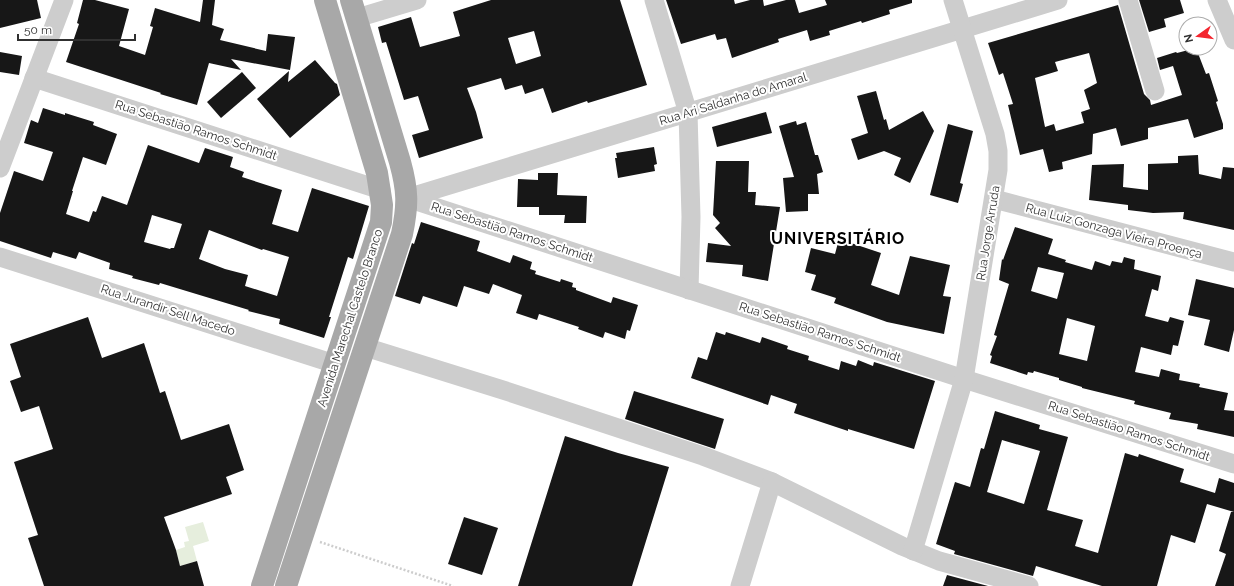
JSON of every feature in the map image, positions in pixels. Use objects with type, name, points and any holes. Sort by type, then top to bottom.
[{"type":"main road","name":"Avenida Marechal Castelo Branco","points":[[262,586],[381,222],[381,190],[366,134],[325,0]]},
{"type":"main road","name":"Avenida Marechal Castelo Branco","points":[[286,586],[402,234],[406,217],[407,198],[400,162],[354,9]]},
{"type":"main road","points":[[366,134],[407,198]]},
{"type":"street","points":[[0,166],[64,0]]},
{"type":"street","points":[[354,9],[417,0]]},
{"type":"street","points":[[654,0],[688,113],[691,217],[689,290]]},
{"type":"street","name":"Rua Jorge Arruda","points":[[913,550],[964,379],[998,170],[995,134],[953,0]]},
{"type":"street","name":"Rua Ari Saldanha do Amaral","points":[[407,198],[1058,0]]},
{"type":"street","points":[[1128,0],[1155,91]]},
{"type":"street","points":[[1216,0],[1234,40]]},
{"type":"street","name":"Rua Sebastião Ramos Schmidt","points":[[34,78],[381,190]]},
{"type":"street","name":"Rua Sebastião Ramos Schmidt","points":[[407,198],[964,379],[1234,464]]},
{"type":"street","name":"Rua Luiz Gonzaga Vieira Proença","points":[[994,199],[1234,262]]},
{"type":"street","name":"Rua Jurandir Sell Macedo","points":[[0,257],[335,364]]},
{"type":"street","points":[[365,347],[509,392],[688,451],[772,482],[868,530],[939,561],[1029,586]]},
{"type":"street","points":[[740,586],[772,482]]},
{"type":"path","points":[[302,537],[453,586]]},
{"type":"green space","points":[[203,522],[209,541],[193,546],[197,561],[180,566],[176,550],[185,547],[184,542],[189,541],[185,527]]},
{"type":"building","points":[[0,0],[37,0],[41,18],[0,28]]},
{"type":"building","points":[[83,0],[95,0],[129,9],[119,46],[145,55],[153,27],[150,26],[155,8],[200,22],[203,0],[215,0],[212,25],[224,29],[220,40],[266,51],[268,34],[295,37],[290,70],[231,59],[241,70],[209,63],[197,105],[160,94],[161,93],[66,62],[79,24],[77,23]]},
{"type":"building","points":[[491,0],[620,0],[647,85],[588,103],[587,101],[552,113],[543,88],[525,94],[522,85],[505,90],[501,78],[467,88],[476,112],[483,138],[419,158],[412,135],[429,130],[418,96],[404,100],[386,42],[382,43],[378,27],[411,17],[420,47],[460,36],[453,12]],"holes":[[[534,31],[541,56],[516,64],[508,38]]]},
{"type":"building","points":[[666,0],[734,0],[735,4],[750,0],[763,0],[764,6],[786,0],[795,0],[799,13],[827,5],[825,0],[912,0],[912,3],[889,10],[890,14],[829,31],[830,35],[810,41],[807,30],[778,39],[779,42],[732,58],[726,38],[717,40],[715,34],[681,44]]},
{"type":"building","points":[[1139,0],[1180,0],[1184,13],[1164,19],[1166,27],[1149,32]]},
{"type":"building","points":[[1118,5],[1144,94],[1150,100],[1151,105],[1182,95],[1173,66],[1160,70],[1157,58],[1176,52],[1178,53],[1178,56],[1199,56],[1206,74],[1209,73],[1218,101],[1216,102],[1223,124],[1223,129],[1194,138],[1188,119],[1148,128],[1148,139],[1121,146],[1116,128],[1093,134],[1092,154],[1062,162],[1063,169],[1049,172],[1043,149],[1020,155],[1008,105],[1013,104],[1003,73],[999,75],[988,43]],"holes":[[[1089,53],[1097,83],[1084,90],[1090,109],[1081,112],[1084,123],[1056,131],[1054,124],[1045,127],[1035,78],[1058,71],[1055,62]]]},
{"type":"building","points":[[0,52],[22,56],[19,75],[0,72]]},
{"type":"building","points":[[315,60],[337,84],[340,95],[290,138],[257,99],[289,71],[288,82]]},
{"type":"building","points":[[242,72],[256,88],[221,118],[207,102]]},
{"type":"building","points":[[876,91],[884,120],[886,119],[889,130],[923,111],[934,131],[910,183],[894,175],[901,158],[884,151],[858,160],[851,139],[868,133],[857,96]]},
{"type":"building","points":[[43,108],[94,122],[93,125],[117,134],[106,165],[83,157],[72,191],[66,214],[89,222],[93,211],[96,212],[102,196],[127,205],[148,145],[199,163],[205,148],[233,157],[230,167],[244,172],[242,177],[282,190],[272,224],[298,232],[312,188],[369,206],[353,259],[348,257],[324,338],[279,324],[280,319],[248,311],[249,310],[160,283],[159,285],[132,278],[133,276],[109,269],[110,263],[79,252],[76,259],[53,252],[51,258],[0,241],[0,213],[14,171],[43,181],[53,152],[24,143],[31,120],[38,123]],"holes":[[[152,215],[182,224],[174,248],[170,249],[144,242]],[[209,230],[262,250],[263,249],[289,257],[277,296],[245,286],[248,275],[225,269],[199,259]]]},
{"type":"building","points":[[766,112],[772,133],[717,147],[712,127]]},
{"type":"building","points":[[796,121],[797,125],[806,122],[815,155],[818,155],[823,172],[817,174],[819,194],[808,194],[808,211],[786,212],[783,178],[794,177],[779,126]]},
{"type":"building","points":[[948,124],[973,131],[960,183],[963,184],[958,203],[930,195]]},
{"type":"building","points":[[654,147],[657,164],[654,165],[655,171],[618,178],[615,158],[617,158],[616,153]]},
{"type":"building","points":[[1198,155],[1199,174],[1221,179],[1223,167],[1234,168],[1234,230],[1183,219],[1184,212],[1153,213],[1128,210],[1128,205],[1089,200],[1092,165],[1124,164],[1123,187],[1148,190],[1148,164],[1178,163],[1178,156]]},
{"type":"building","points":[[716,161],[749,161],[748,192],[756,192],[755,205],[780,207],[768,281],[742,276],[743,265],[706,262],[708,243],[731,246],[715,228],[720,223],[713,215]]},
{"type":"building","points":[[538,173],[558,173],[557,195],[587,196],[586,223],[564,223],[565,215],[539,215],[539,207],[517,207],[518,179],[538,180]]},
{"type":"building","points":[[421,222],[480,241],[477,251],[510,263],[513,255],[532,262],[530,269],[536,271],[535,274],[560,282],[561,279],[573,283],[572,287],[576,288],[576,290],[611,303],[613,297],[638,305],[630,331],[627,330],[625,339],[605,332],[603,338],[578,329],[579,327],[539,314],[537,320],[516,313],[522,295],[493,284],[489,294],[464,286],[457,307],[423,296],[420,304],[395,296],[412,243],[414,244]]},
{"type":"building","points":[[1015,227],[1053,239],[1048,254],[1066,260],[1065,262],[1092,270],[1095,261],[1110,266],[1112,261],[1122,263],[1124,257],[1135,260],[1134,269],[1161,276],[1158,291],[1152,289],[1145,316],[1168,322],[1170,317],[1184,321],[1178,346],[1173,345],[1171,355],[1141,347],[1135,372],[1159,377],[1161,369],[1180,374],[1179,380],[1200,384],[1199,387],[1228,393],[1224,410],[1234,411],[1234,437],[1197,429],[1198,424],[1169,419],[1171,413],[1134,404],[1135,401],[1082,388],[1059,380],[1059,378],[1034,371],[1033,373],[1028,372],[1027,375],[990,363],[992,356],[990,355],[997,336],[994,335],[1009,284],[999,280],[1002,259],[1003,260]],"holes":[[[1038,267],[1064,273],[1057,299],[1031,291]],[[1067,318],[1095,326],[1087,361],[1059,354]]]},
{"type":"building","points":[[839,239],[881,253],[871,285],[899,295],[910,256],[950,265],[943,296],[951,297],[944,334],[887,322],[834,303],[836,298],[811,290],[816,275],[805,272],[811,248],[835,254]]},
{"type":"building","points":[[1196,279],[1234,288],[1234,330],[1229,352],[1204,345],[1210,320],[1188,315]]},
{"type":"building","points":[[88,317],[102,358],[144,343],[160,393],[165,391],[181,440],[229,424],[244,470],[226,477],[232,494],[164,517],[180,566],[197,561],[204,586],[44,586],[28,538],[38,535],[14,462],[53,449],[39,406],[21,412],[10,381],[21,377],[10,344]]},
{"type":"building","points":[[716,332],[725,335],[726,332],[760,343],[762,337],[788,346],[787,349],[809,356],[808,360],[839,370],[841,361],[856,366],[858,360],[873,366],[874,362],[935,381],[914,449],[848,429],[848,431],[794,413],[797,404],[771,395],[768,405],[691,378],[698,357],[707,360]]},
{"type":"building","points":[[634,391],[724,419],[715,449],[625,419]]},
{"type":"building","points":[[995,411],[1040,425],[1039,429],[1068,437],[1047,510],[1083,520],[1075,546],[1098,553],[1125,453],[1138,457],[1139,454],[1184,469],[1180,482],[1215,493],[1219,478],[1234,483],[1234,512],[1207,504],[1195,543],[1171,535],[1157,586],[1102,586],[1036,566],[1033,576],[954,554],[955,551],[936,544],[955,482],[970,487],[981,448],[984,449]],"holes":[[[1002,440],[1040,451],[1024,504],[987,492]]]},
{"type":"building","points":[[565,436],[669,467],[632,586],[518,586]]},
{"type":"building","points":[[1231,512],[1234,512],[1234,586],[1215,586],[1226,554],[1219,551]]},
{"type":"building","points":[[464,517],[498,528],[482,575],[448,564]]},
{"type":"building","points":[[947,575],[988,586],[943,586]]},
{"type":"district","name":"UNIVERSITÁRIO","points":[[838,238]]}]
